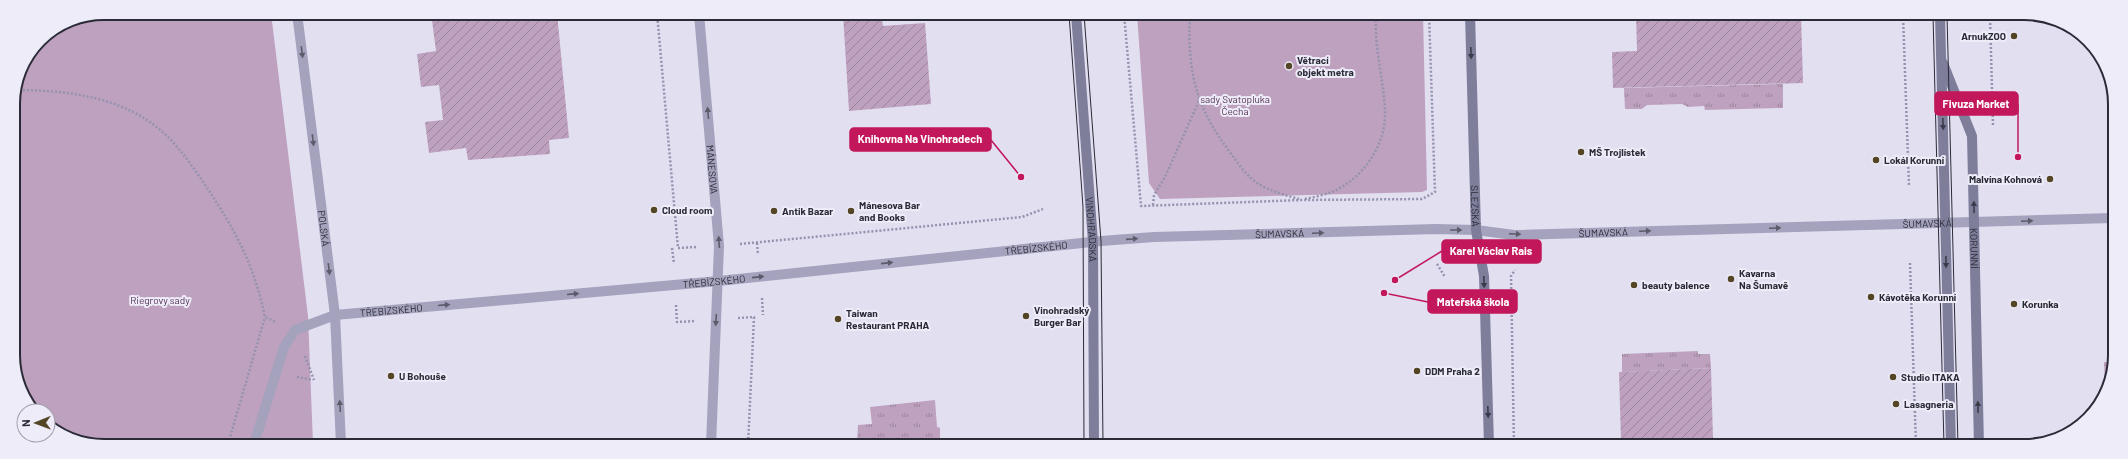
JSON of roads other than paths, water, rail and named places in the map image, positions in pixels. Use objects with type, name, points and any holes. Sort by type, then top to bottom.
[{"type":"street","name":"POLSKÁ","points":[[298,20],[335,315],[342,439]]},
{"type":"street","name":"MÁNESOVA","points":[[700,20],[720,246],[711,439]]},
{"type":"street","name":"VINOHRADSKÁ","points":[[1076,20],[1093,242],[1094,439]]},
{"type":"street","name":"SLEZSKÁ","points":[[1470,20],[1476,230],[1484,276],[1489,439]]},
{"type":"street","name":"KORUNNÍ","points":[[1940,20],[1951,439]]},
{"type":"street","name":"KORUNNÍ","points":[[1941,57],[1972,136],[1979,439]]},
{"type":"street","name":"ŠUMAVSKÁ","points":[[1093,242],[1154,237],[1476,230],[1514,235],[2108,218]]},
{"type":"street","name":"TŘEBÍZSKÉHO","points":[[256,439],[284,347],[295,330],[335,315],[719,281],[1093,242]]},
{"type":"tram line","points":[[1069,20],[1083,207],[1084,439]]},
{"type":"tram line","points":[[1084,20],[1101,241],[1103,439]]},
{"type":"tram line","points":[[1933,20],[1944,439]]},
{"type":"tram line","points":[[1947,20],[1958,439]]},
{"type":"place","name":"ArnukZOO","points":[[2014,36]]},
{"type":"place","name":"Větrací objekt metra","points":[[1289,66]]},
{"type":"place","name":"MŠ Trojlístek","points":[[1581,152]]},
{"type":"place","name":"Fivuza Market","points":[[2018,157]]},
{"type":"place","name":"Lokál Korunní","points":[[1876,160]]},
{"type":"place","name":"Knihovna Na Vinohradech","points":[[1021,177]]},
{"type":"place","name":"Malvína Kohnová","points":[[2050,179]]},
{"type":"place","name":"Cloud room","points":[[654,210]]},
{"type":"place","name":"Antik Bazar","points":[[774,211]]},
{"type":"place","name":"Mánesova Bar and Books","points":[[851,211]]},
{"type":"place","name":"Kavarna Na Šumavě","points":[[1731,279]]},
{"type":"place","name":"Karel Václav Rais","points":[[1395,280]]},
{"type":"place","name":"beauty balence","points":[[1634,285]]},
{"type":"place","name":"Mateřská škola","points":[[1384,293]]},
{"type":"place","name":"Kávotěka Korunní","points":[[1871,297]]},
{"type":"place","name":"Korunka","points":[[2014,304]]},
{"type":"place","name":"Vinohradský Burger Bar","points":[[1026,316]]},
{"type":"place","name":"Taiwan Restaurant PRAHA","points":[[838,319]]},
{"type":"place","name":"DDM Praha 2","points":[[1417,371]]},
{"type":"place","name":"U Bohouše","points":[[391,376]]},
{"type":"place","name":"Studio ITAKA","points":[[1893,377]]},
{"type":"place","name":"Lasagneria","points":[[1896,404]]},
{"type":"park label","name":"sady Svatopluka Čecha","points":[[1235,104]]},
{"type":"park label","name":"Riegrovy sady","points":[[160,300]]}]
